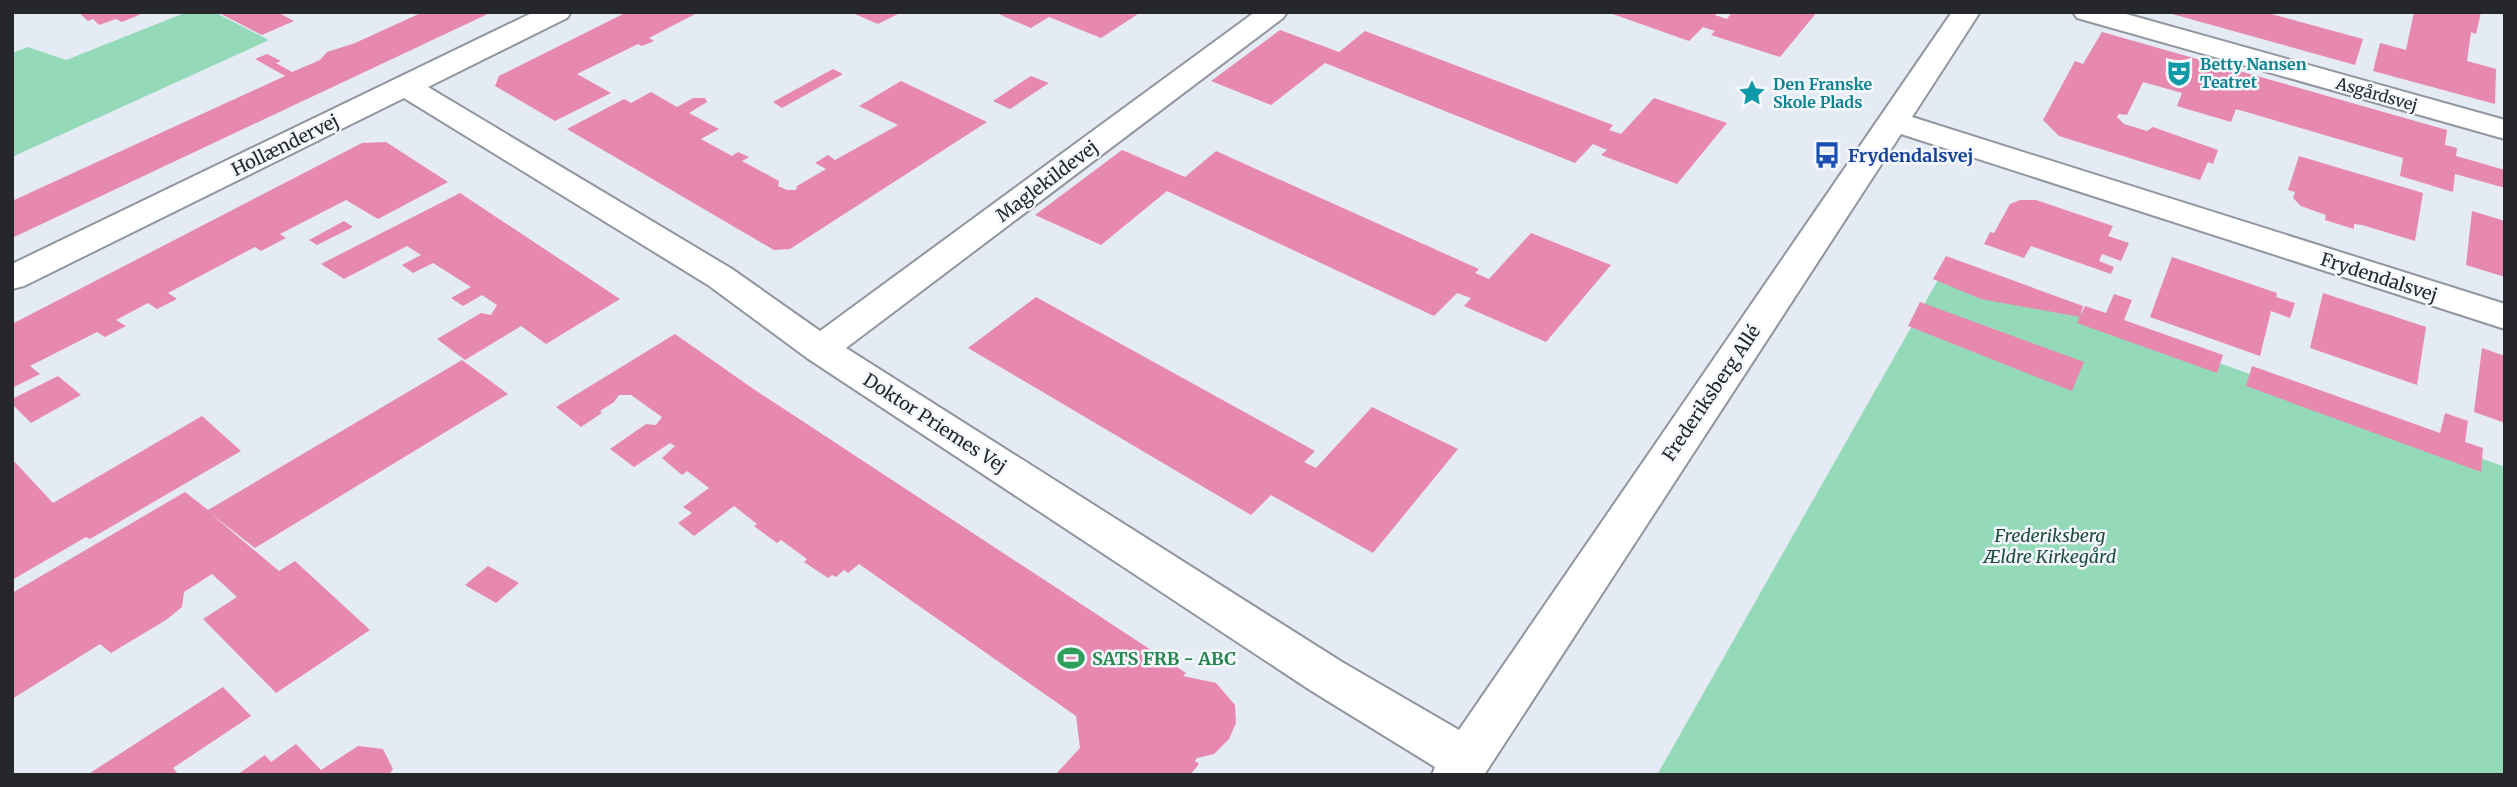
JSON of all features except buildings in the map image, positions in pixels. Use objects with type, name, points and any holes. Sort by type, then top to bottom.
[{"type":"street","name":"Hollændervej","points":[[12,278],[557,12]]},
{"type":"street","name":"Maglekildevej","points":[[820,349],[1273,12]]},
{"type":"street","name":"Frederiksberg Allé","points":[[1461,767],[1966,12]]},
{"type":"street","name":"Asgårdsvej","points":[[2087,12],[2505,130]]},
{"type":"street","name":"Doktor Priemes Vej","points":[[405,86],[720,277],[820,349],[1326,676],[1461,767]]},
{"type":"street","name":"Frydendalsvej","points":[[1894,121],[2505,317]]},
{"type":"green space","points":[[187,12],[214,12],[269,40],[12,157],[12,53],[28,47],[66,60]]},
{"type":"green space","name":"Frederiksberg Ældre Kirkegård","points":[[1947,264],[2505,467],[2505,775],[1657,775]]},
{"type":"place","name":"Betty Nansen Teatret","points":[[2179,73]]},
{"type":"place","name":"Den Franske Skole Plads","points":[[1752,93]]},
{"type":"place","name":"Frydendalsvej","points":[[1827,155]]},
{"type":"place","name":"SATS FRB - ABC","points":[[1071,658]]}]
